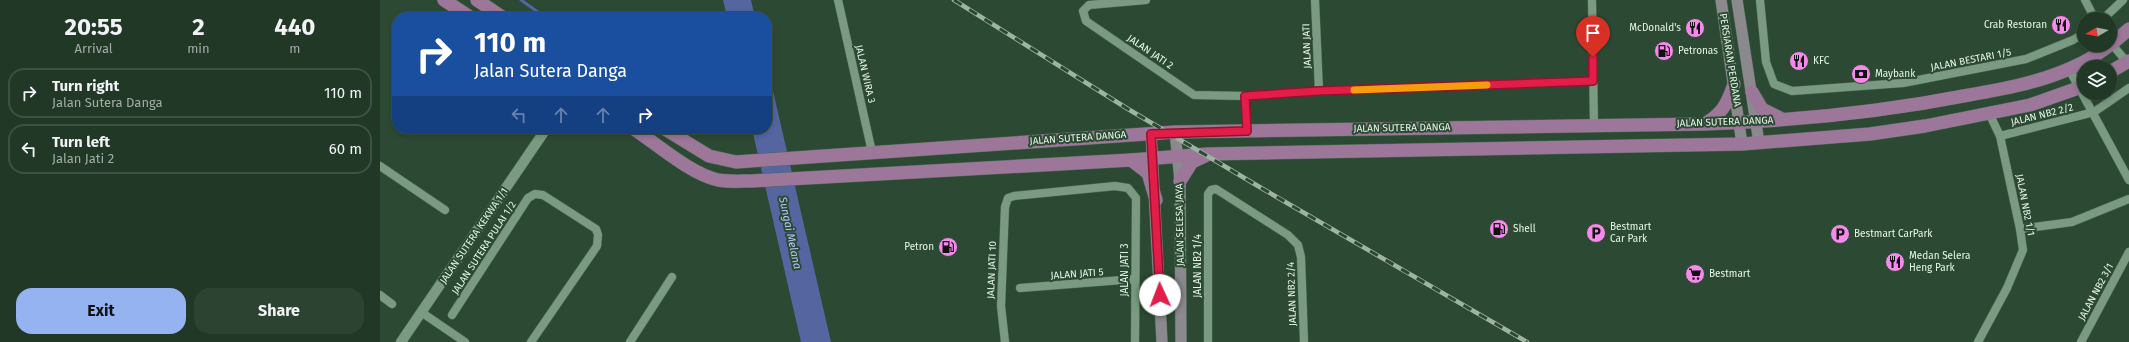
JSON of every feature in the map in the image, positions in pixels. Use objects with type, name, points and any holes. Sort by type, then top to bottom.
[{"type":"main road","points":[[444,0],[462,12]]},
{"type":"main road","points":[[477,0],[495,12]]},
{"type":"main road","name":"PERSIARAN PERDANA","points":[[1721,0],[1742,144]]},
{"type":"main road","name":"PERSIARAN PERDANA","points":[[1737,0],[1757,122],[1759,143]]},
{"type":"main road","name":"JALAN SUTERA DANGA","points":[[2117,38],[2129,29]]},
{"type":"main road","name":"JALAN SUTERA DANGA","points":[[673,134],[709,156],[736,162],[1175,132],[1757,122],[1920,105],[2022,85],[2069,69],[2096,52]]},
{"type":"main road","points":[[2117,68],[2128,61]]},
{"type":"main road","points":[[1704,124],[1719,115],[1728,102],[1734,84]]},
{"type":"main road","points":[[641,134],[688,166],[707,176],[719,180],[752,180],[1131,160],[1208,154],[1759,143],[1870,134],[1925,126],[2030,105],[2077,89]]},
{"type":"main road","points":[[1752,92],[1762,108],[1786,120]]},
{"type":"main road","name":"JALAN SELESA JAYA","points":[[1175,132],[1180,181],[1181,342]]},
{"type":"main road","points":[[1151,134],[1154,158],[1162,342]]},
{"type":"main road","points":[[1180,181],[1192,162],[1208,154]]},
{"type":"main road","points":[[1131,160],[1148,173],[1156,200]]},
{"type":"street","name":"JALAN WIRA 3","points":[[838,0],[872,152]]},
{"type":"street","name":"JALAN JATI 2","points":[[1146,0],[1088,5],[1083,11],[1086,22],[1194,95],[1245,96]]},
{"type":"street","name":"JALAN JATI","points":[[1315,0],[1319,91]]},
{"type":"street","points":[[1592,0],[1594,126]]},
{"type":"street","points":[[2085,0],[2091,12]]},
{"type":"street","points":[[2110,12],[2123,0]]},
{"type":"street","name":"JALAN BESTARI 1/5","points":[[1761,1],[1766,62],[1774,84],[1792,91],[1903,83],[2026,59],[2077,37]]},
{"type":"street","points":[[2117,49],[2128,61]]},
{"type":"street","points":[[2069,69],[2077,80]]},
{"type":"street","points":[[1247,131],[1245,96],[1319,91],[1593,81]]},
{"type":"street","name":"JALAN NB2 2/2","points":[[2000,136],[2094,112],[2129,88]]},
{"type":"street","points":[[2088,100],[2129,180]]},
{"type":"street","name":"JALAN NB2 1/1","points":[[1978,342],[2007,288],[2023,250],[2020,229],[2000,136],[1989,113]]},
{"type":"street","name":"JALAN SUTERA KEKWA 1/1","points":[[401,342],[543,134]]},
{"type":"street","points":[[380,166],[445,210]]},
{"type":"street","name":"JALAN JATI 10","points":[[1005,342],[1001,306],[1004,221],[1005,207],[1008,198],[1014,196],[1115,186],[1128,188],[1136,198]]},
{"type":"street","name":"JALAN NB2 1/4","points":[[1208,342],[1208,194],[1210,190],[1216,189],[1288,235],[1298,245]]},
{"type":"street","name":"JALAN SUTERA PULAI 1/2","points":[[452,315],[528,198],[535,194],[543,195],[596,230],[598,235],[597,246],[531,342]]},
{"type":"street","name":"JALAN JATI 3","points":[[1135,342],[1136,198]]},
{"type":"street","points":[[2020,229],[2072,222],[2129,199]]},
{"type":"street","name":"JALAN NB2 2/4","points":[[1298,245],[1301,256],[1304,342]]},
{"type":"street","name":"JALAN NB2 3/1","points":[[2081,342],[2129,252]]},
{"type":"street","points":[[630,342],[672,277]]},
{"type":"street","name":"JALAN JATI 5","points":[[1020,288],[1135,279]]},
{"type":"street","points":[[380,296],[392,304]]},
{"type":"street","points":[[421,312],[465,342]]},
{"type":"water","points":[[723,0],[751,0],[754,12],[726,12]]},
{"type":"water","name":"Sungai Melana","points":[[772,87],[831,342],[801,342],[753,134],[772,134]]},
{"type":"waterway","points":[[521,0],[538,12]]},
{"type":"railway","points":[[954,0],[1128,109],[1527,342]]},
{"type":"slow traffic","points":[[1354,90],[1487,85]]},
{"type":"place","name":"Crab Restoran","points":[[2061,25]]},
{"type":"place","name":"McDonald's","points":[[1695,28]]},
{"type":"place","name":"Petronas","points":[[1664,51]]},
{"type":"place","name":"KFC","points":[[1799,61]]},
{"type":"place","name":"Maybank","points":[[1861,74]]},
{"type":"place","name":"Shell","points":[[1499,229]]},
{"type":"place","name":"Bestmart Car Park","points":[[1596,233]]},
{"type":"place","name":"Bestmart CarPark","points":[[1840,234]]},
{"type":"place","name":"Petron","points":[[948,247]]},
{"type":"place","name":"Medan Selera Heng Park","points":[[1895,262]]},
{"type":"place","name":"Bestmart","points":[[1695,274]]},
{"type":"route","points":[[1160,295],[1151,134],[1175,132],[1247,131],[1245,96],[1319,91],[1593,81],[1593,57]]}]
